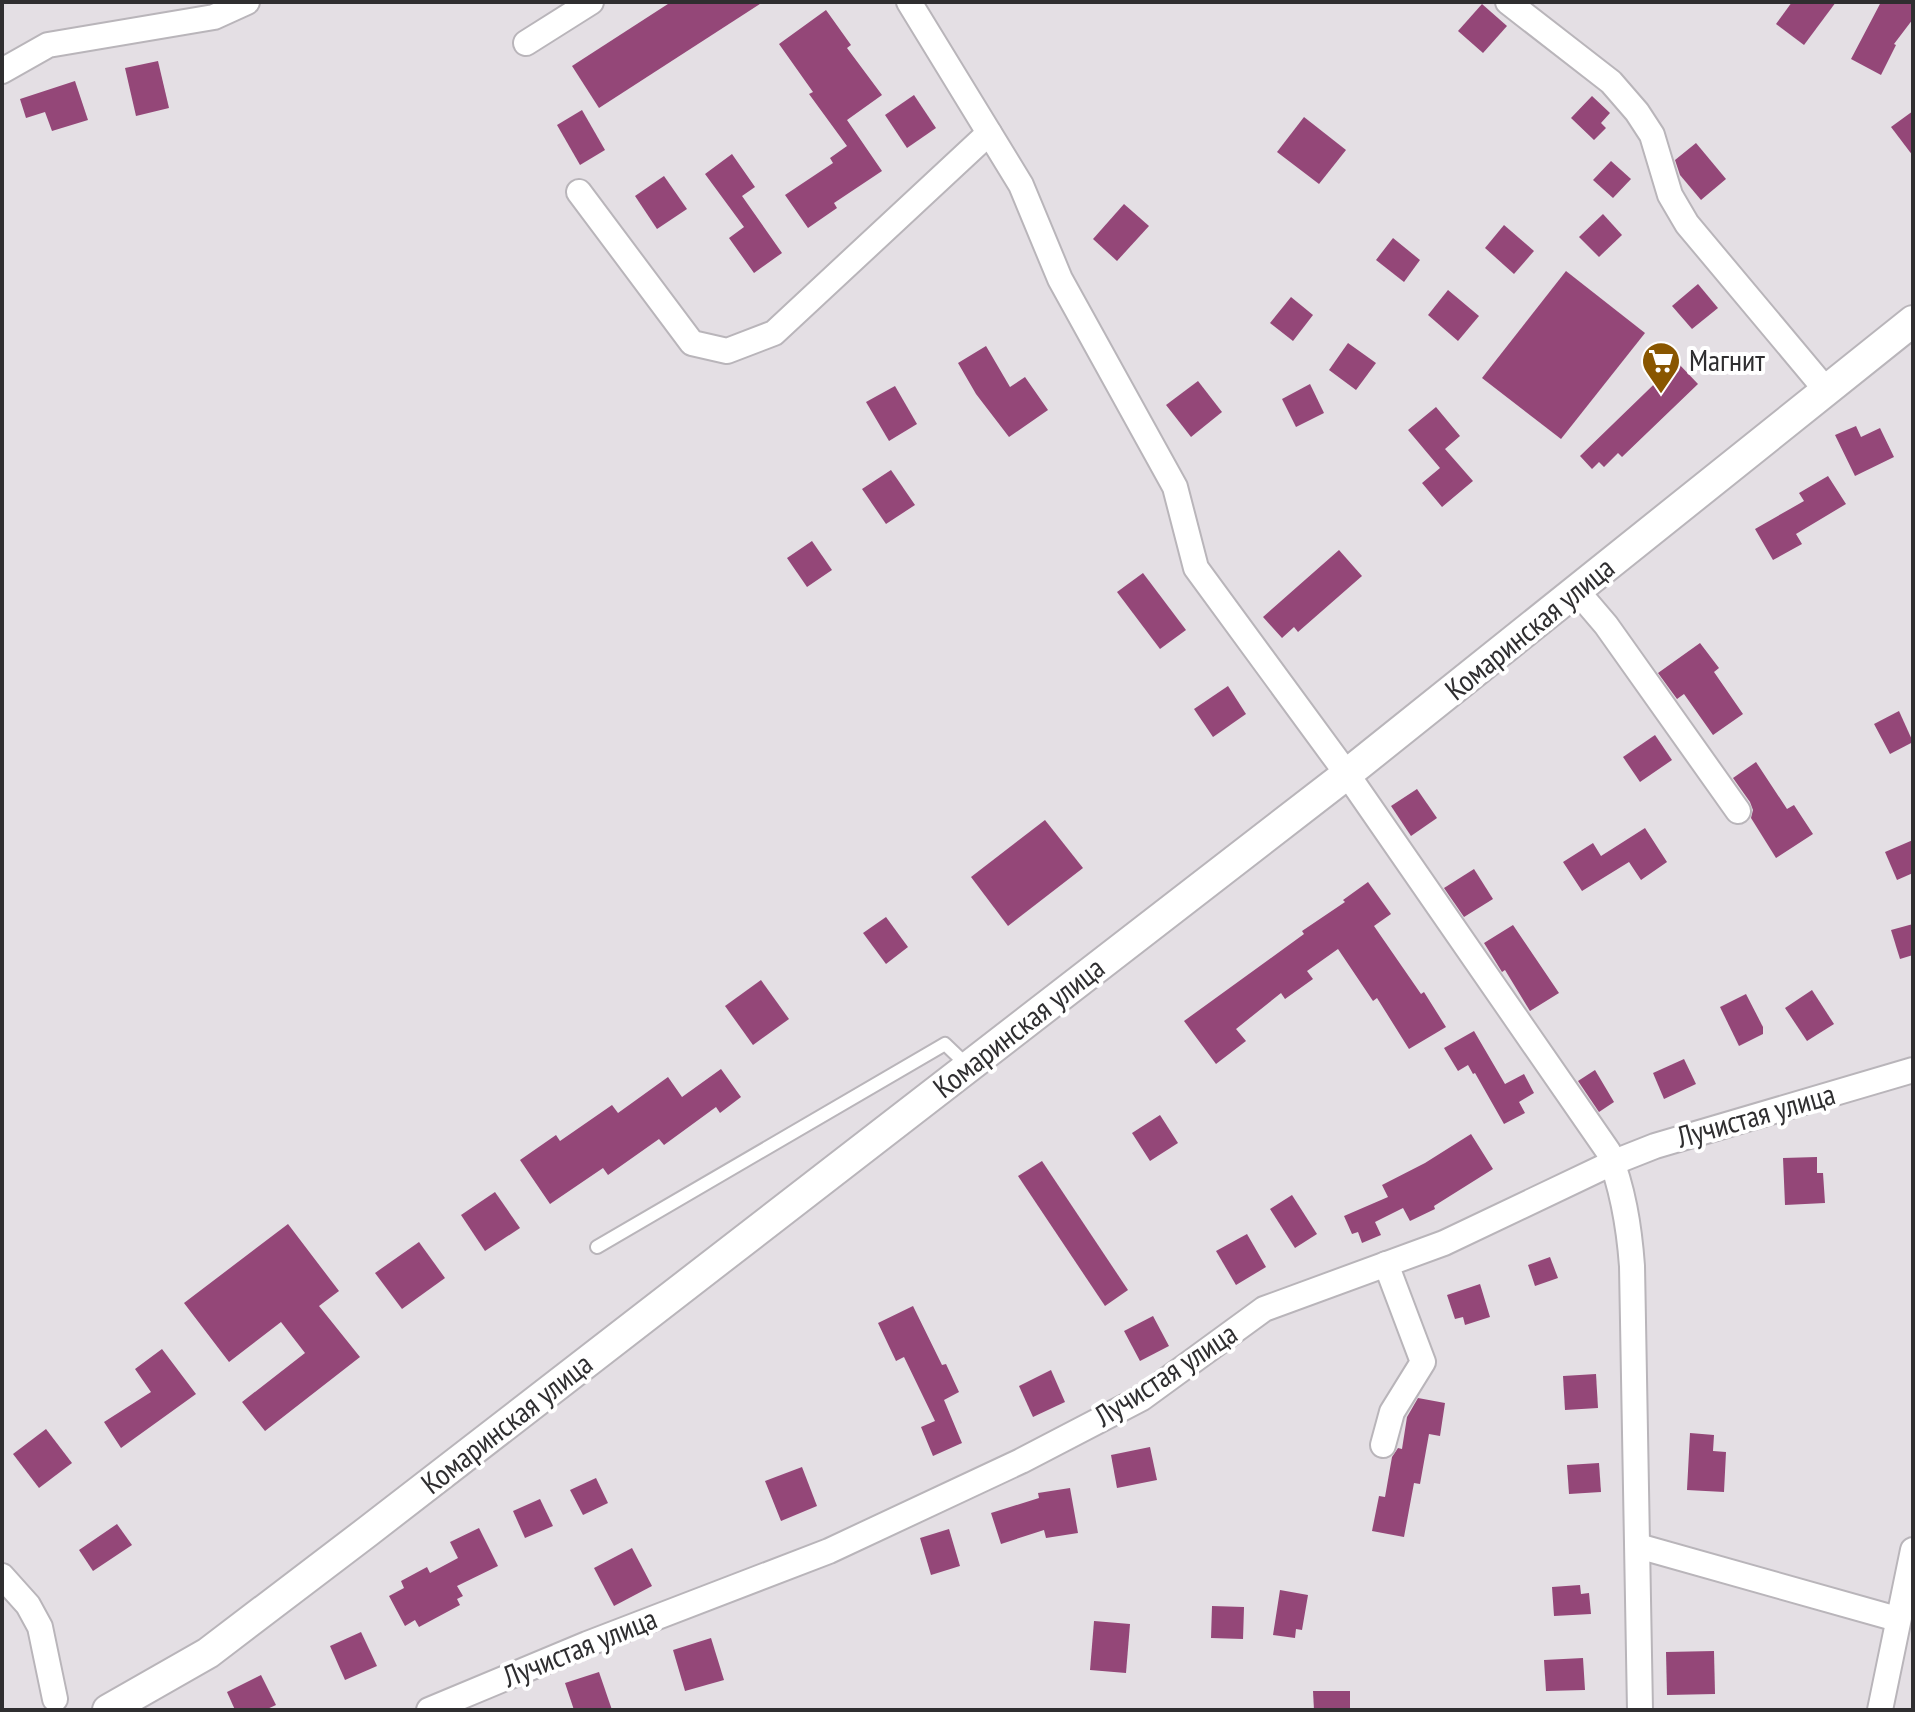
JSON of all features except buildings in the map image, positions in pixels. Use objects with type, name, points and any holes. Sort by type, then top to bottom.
[{"type":"street","points":[[2,71],[48,45],[214,17],[247,2]]},
{"type":"street","points":[[526,43],[591,2]]},
{"type":"street","points":[[909,2],[1021,185],[1060,279],[1175,487],[1196,568],[1347,774],[1608,1151],[1628,1218],[1632,1266],[1640,1710]]},
{"type":"street","points":[[1508,2],[1611,82],[1637,112],[1652,135],[1670,195],[1687,224],[1826,390]]},
{"type":"street","points":[[579,192],[692,343],[727,351],[774,333],[989,133]]},
{"type":"street","name":"Комаринская улица","points":[[108,1710],[208,1653],[1347,774],[1913,321]]},
{"type":"street","points":[[1577,591],[1606,625],[1738,811]]},
{"type":"street","name":"Лучистая улица","points":[[429,1710],[587,1644],[829,1551],[1021,1461],[1142,1398],[1264,1309],[1444,1243],[1612,1163],[1655,1146],[1913,1070]]},
{"type":"street","points":[[1383,1445],[1392,1412],[1423,1362],[1386,1264]]},
{"type":"street","points":[[1638,1546],[1897,1619]]},
{"type":"street","points":[[1880,1710],[1897,1619],[1909,1582],[1913,1550]]},
{"type":"street","points":[[2,1576],[28,1605],[40,1627],[55,1699]]},
{"type":"lane","points":[[597,1247],[945,1044],[969,1067]]},
{"type":"place","name":"Магнит","points":[[1661,395]]}]
